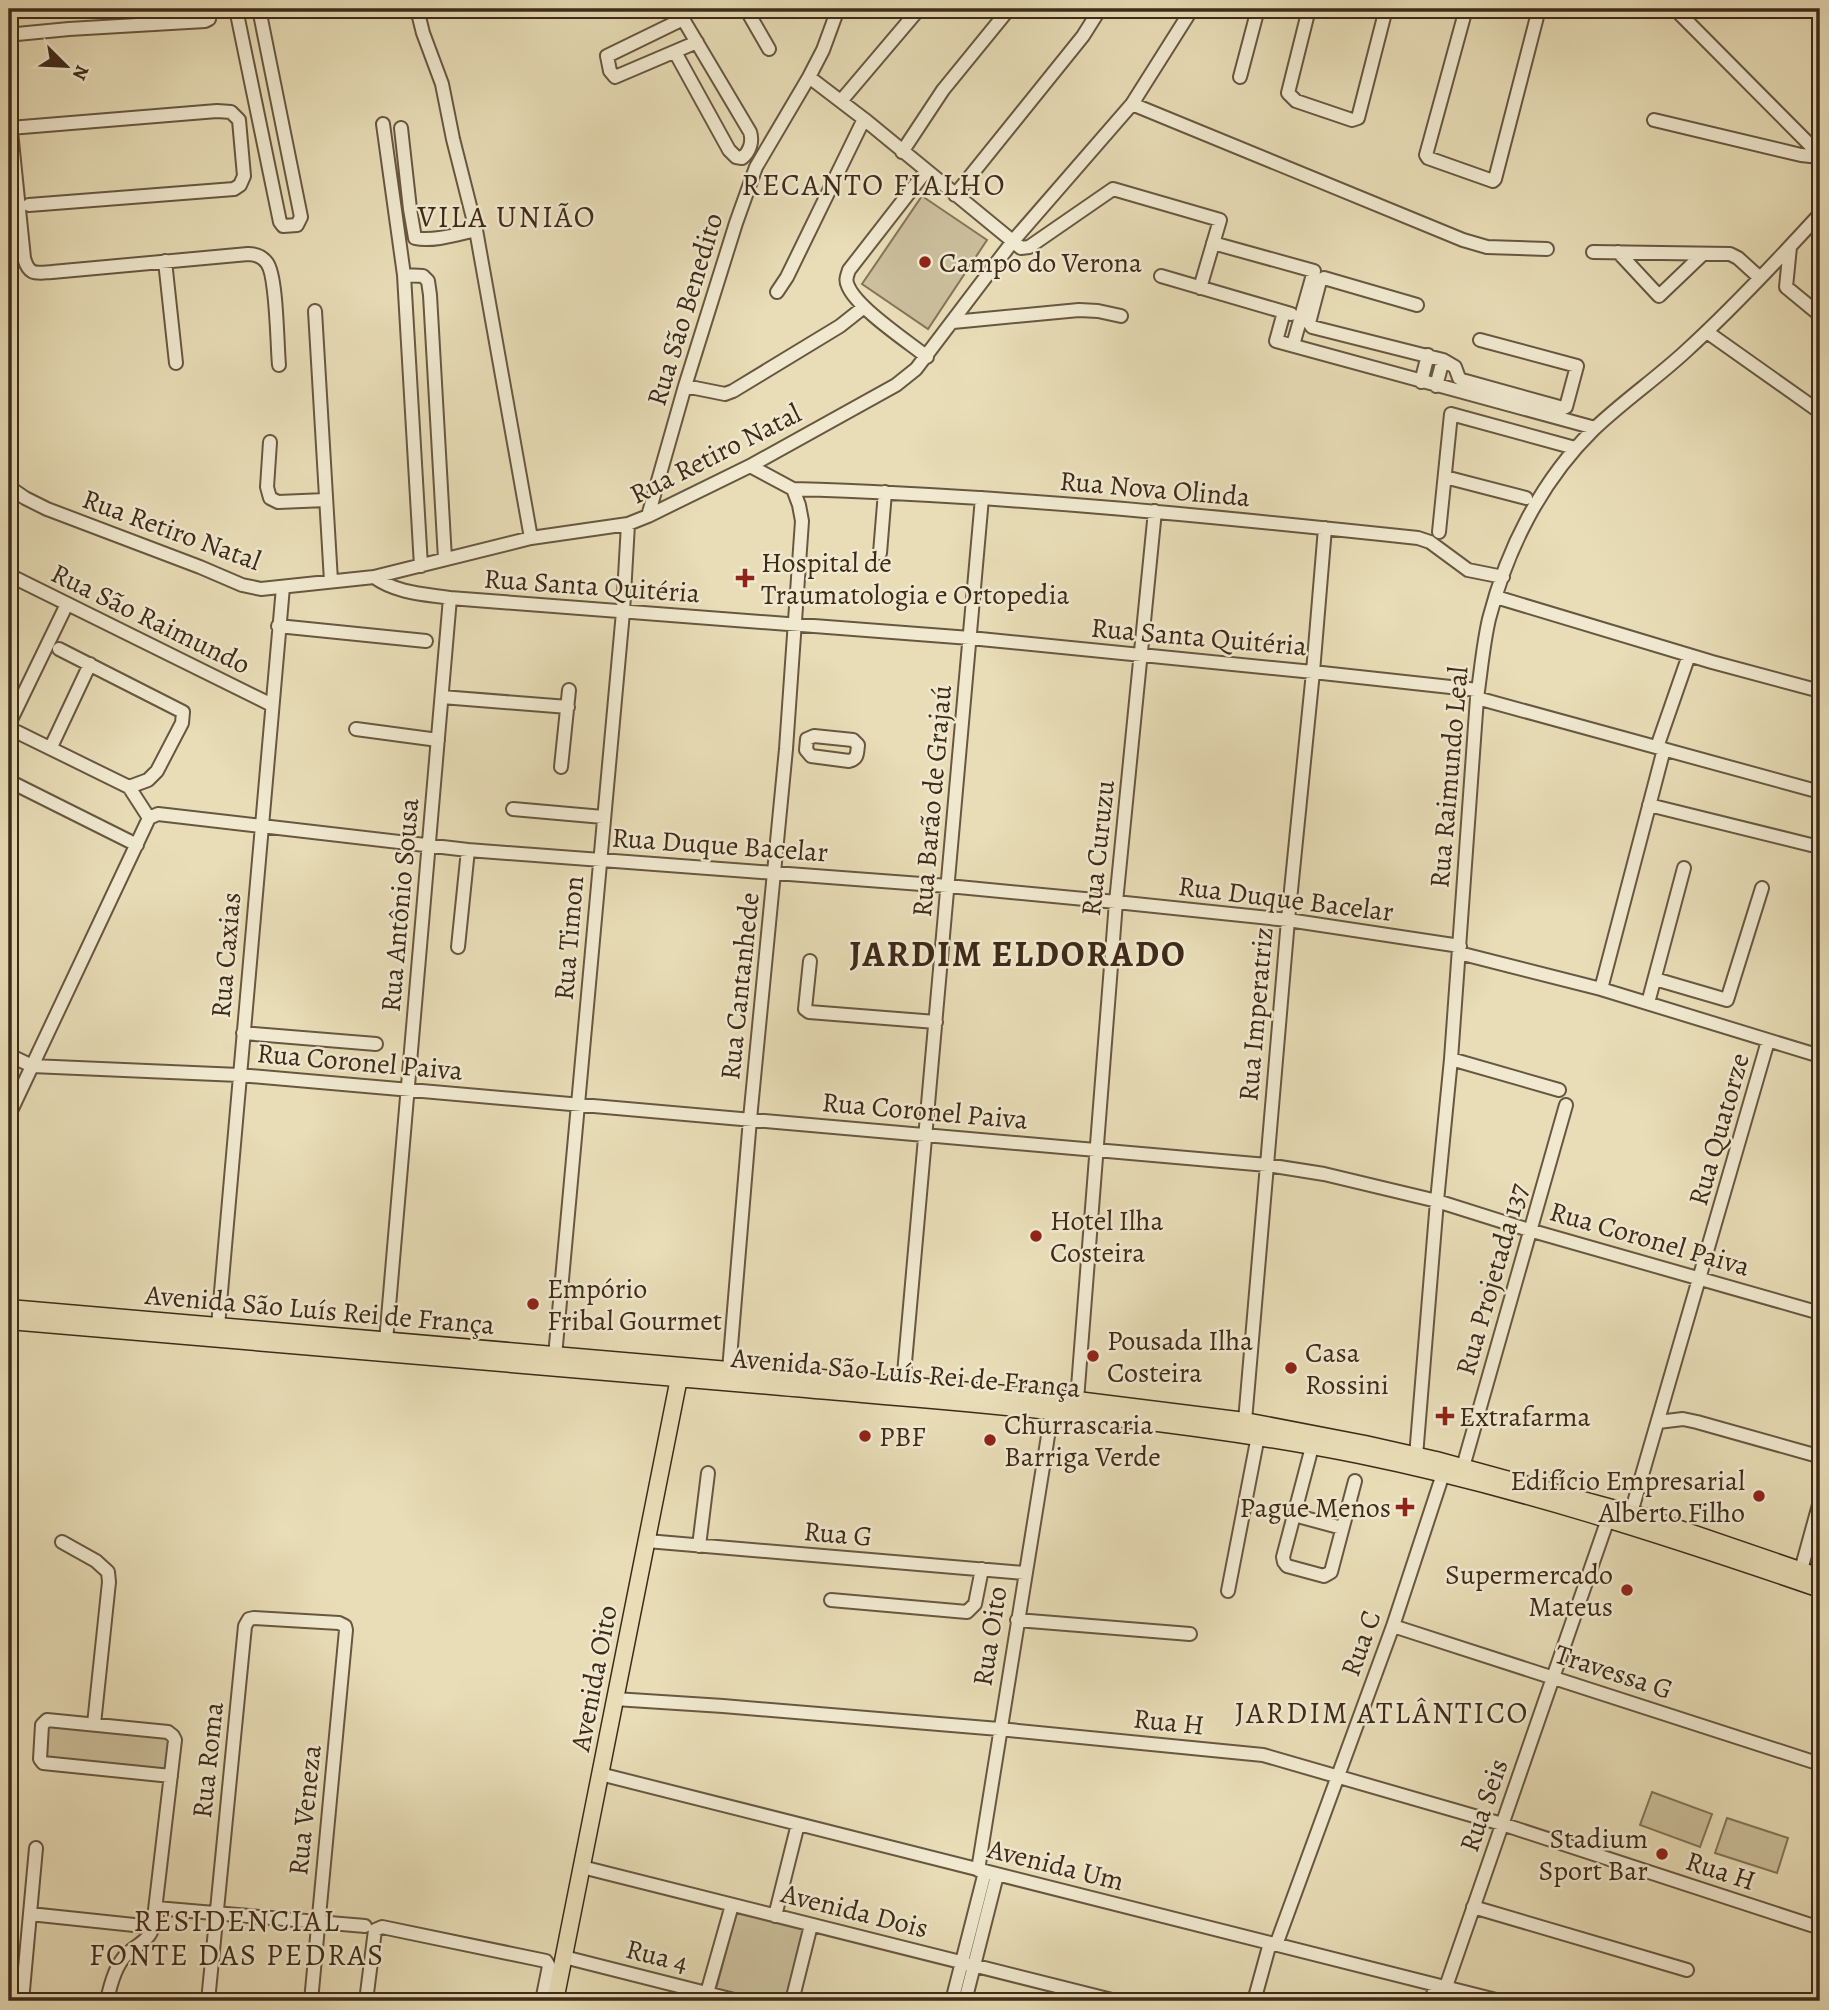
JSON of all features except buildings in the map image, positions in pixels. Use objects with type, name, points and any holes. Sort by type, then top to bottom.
[{"type":"main road","name":"Avenida São Luís Rei de França","points":[[9,1308],[555,1356],[677,1372],[729,1370],[1159,1422],[1312,1447],[1464,1467],[1631,1513],[1820,1577]]},
{"type":"main road","name":"Avenida São Luís Rei de França","points":[[9,1321],[216,1341],[677,1372],[908,1392],[1077,1400],[1245,1421],[1419,1462],[1443,1474],[1608,1519],[1820,1589]]},
{"type":"main road","name":"Avenida Oito","points":[[555,2001],[647,1541],[677,1372]]},
{"type":"street","points":[[18,34],[205,21],[209,19],[211,9]]},
{"type":"street","points":[[236,9],[280,222],[283,226],[297,225],[301,217],[259,9]]},
{"type":"street","points":[[417,9],[442,84],[476,230],[531,538]]},
{"type":"street","points":[[746,9],[769,49]]},
{"type":"street","name":"Rua São Benedito","points":[[648,516],[736,223],[757,167],[823,50],[838,9]]},
{"type":"street","points":[[841,101],[919,9]]},
{"type":"street","points":[[902,152],[943,90],[1009,9]]},
{"type":"street","points":[[955,195],[1083,36],[1100,9]]},
{"type":"street","name":"Rua Retiro Natal","points":[[9,487],[47,509],[242,585],[261,589],[374,578],[531,538],[628,524],[648,516],[750,466],[896,385],[916,369],[1013,241],[1132,104],[1192,9]]},
{"type":"street","points":[[1240,77],[1258,9]]},
{"type":"street","points":[[1309,9],[1288,93],[1296,101],[1352,120],[1358,118],[1386,9]]},
{"type":"street","points":[[1466,9],[1426,154],[1428,158],[1490,181],[1495,179],[1539,9]]},
{"type":"street","points":[[1675,9],[1820,156]]},
{"type":"street","points":[[675,52],[729,150],[736,157],[743,158],[751,142],[750,132],[680,14],[607,56],[607,65],[615,77],[696,42]]},
{"type":"street","points":[[809,77],[1021,248],[1028,247],[1113,189],[1220,220],[1200,288]]},
{"type":"street","points":[[1132,104],[1463,240],[1487,247],[1547,249]]},
{"type":"street","points":[[10,128],[217,111],[231,112],[239,120],[244,176],[240,185],[234,189],[29,205]]},
{"type":"street","points":[[9,112],[27,268],[34,273],[248,254],[262,257],[271,269],[273,279],[279,365]]},
{"type":"street","points":[[777,292],[787,277],[864,119]]},
{"type":"street","points":[[1654,120],[1801,155],[1820,156]]},
{"type":"street","points":[[383,124],[404,275],[421,566]]},
{"type":"street","points":[[401,128],[415,238],[429,239],[476,230]]},
{"type":"street","points":[[926,171],[849,270],[846,281],[864,307],[927,357]]},
{"type":"street","name":"Rua Raimundo Leal","points":[[1419,1462],[1478,694],[1485,641],[1496,597],[1536,501],[1576,449],[1595,428],[1707,332],[1820,214]]},
{"type":"street","points":[[1213,243],[1314,271],[1296,346]]},
{"type":"street","points":[[1790,247],[1786,287],[1820,315]]},
{"type":"street","points":[[1593,252],[1734,255],[1760,278]]},
{"type":"street","points":[[1618,252],[1659,296],[1703,254]]},
{"type":"street","points":[[165,261],[176,363]]},
{"type":"street","points":[[404,275],[424,276],[428,281],[445,559]]},
{"type":"street","points":[[1161,276],[1301,317]]},
{"type":"street","points":[[1417,305],[1324,278],[1320,281],[1309,323],[1312,327],[1443,360],[1452,364],[1462,380],[1566,407],[1577,366],[1480,340]]},
{"type":"street","points":[[685,386],[725,394],[733,391],[840,326],[864,307]]},
{"type":"street","points":[[953,322],[1079,310],[1121,316]]},
{"type":"street","points":[[315,311],[331,582]]},
{"type":"street","points":[[1284,312],[1276,341],[1595,428]]},
{"type":"street","points":[[1707,332],[1820,412]]},
{"type":"street","points":[[1421,382],[1427,355]]},
{"type":"street","points":[[1436,386],[1443,360]]},
{"type":"street","points":[[1438,532],[1450,416],[1453,413],[1576,449]]},
{"type":"street","points":[[270,442],[267,487],[270,498],[278,502],[326,500]]},
{"type":"street","points":[[750,466],[793,489]]},
{"type":"street","points":[[1445,477],[1526,498]]},
{"type":"street","name":"Rua Nova Olinda","points":[[793,489],[885,492],[1155,511],[1418,538],[1430,542],[1468,570],[1503,577]]},
{"type":"street","name":"Rua Cantanhede","points":[[729,1370],[786,749],[802,521],[793,489]]},
{"type":"street","points":[[880,553],[885,492]]},
{"type":"street","name":"Rua Barão de Grajaú","points":[[908,1392],[926,1135],[982,498]]},
{"type":"street","name":"Rua Curuzu","points":[[1077,1400],[1116,902],[1155,511]]},
{"type":"street","name":"Rua Timon","points":[[555,1356],[623,612],[628,524]]},
{"type":"street","name":"Rua Imperatriz","points":[[1245,1421],[1325,528]]},
{"type":"street","name":"Rua São Raimundo","points":[[9,575],[272,705]]},
{"type":"street","name":"Rua Santa Quitéria","points":[[374,578],[396,589],[450,598],[970,638],[1313,672],[1478,694],[1820,792]]},
{"type":"street","name":"Rua Caxias","points":[[218,1326],[223,1212],[243,1034],[283,587]]},
{"type":"street","points":[[1496,597],[1820,691]]},
{"type":"street","name":"Rua Antônio Sousa","points":[[386,1341],[450,598]]},
{"type":"street","points":[[9,1115],[149,818],[129,787],[13,728],[67,604]]},
{"type":"street","points":[[278,626],[426,640]]},
{"type":"street","points":[[59,649],[183,712],[183,723],[157,771],[148,780],[129,787]]},
{"type":"street","points":[[1601,989],[1649,805],[1660,748],[1689,655]]},
{"type":"street","points":[[51,747],[90,664]]},
{"type":"street","points":[[561,767],[569,690]]},
{"type":"street","points":[[442,697],[568,707]]},
{"type":"street","points":[[356,729],[438,740]]},
{"type":"street","points":[[786,749],[806,750]]},
{"type":"street","points":[[9,781],[137,845]]},
{"type":"street","points":[[1649,805],[1811,845]]},
{"type":"street","points":[[513,809],[603,817]]},
{"type":"street","name":"Rua Duque Bacelar","points":[[149,818],[158,814],[468,850],[948,886],[1288,920],[1460,949],[1820,1056]]},
{"type":"street","points":[[458,947],[468,850]]},
{"type":"street","points":[[1648,1003],[1684,868]]},
{"type":"street","points":[[1655,979],[1723,999],[1729,998],[1762,888]]},
{"type":"street","points":[[810,961],[805,1009],[809,1012],[936,1023]]},
{"type":"street","points":[[243,1034],[376,1044]]},
{"type":"street","name":"Rua Quatorze","points":[[1631,1513],[1768,1041]]},
{"type":"street","name":"Rua Coronel Paiva","points":[[9,1055],[32,1066],[239,1075],[1266,1165],[1324,1174],[1437,1201],[1820,1313]]},
{"type":"street","points":[[1451,1059],[1559,1090]]},
{"type":"street","name":"Rua Projetada 137","points":[[1464,1467],[1566,1105]]},
{"type":"street","name":"Rua Oito","points":[[968,1964],[986,1872],[999,1729],[1052,1411]]},
{"type":"street","points":[[1658,1422],[1683,1419],[1818,1456]]},
{"type":"street","points":[[1228,1591],[1258,1437]]},
{"type":"street","points":[[1312,1447],[1284,1562],[1287,1566],[1324,1576],[1331,1572],[1355,1481]]},
{"type":"street","points":[[699,1546],[708,1473]]},
{"type":"street","name":"Rua C","points":[[1254,2001],[1392,1626],[1443,1474]]},
{"type":"street","points":[[1801,1570],[1820,1501]]},
{"type":"street","points":[[1294,1515],[1342,1528]]},
{"type":"street","name":"Rua Seis","points":[[1440,1986],[1473,1907],[1608,1519]]},
{"type":"street","name":"Rua G","points":[[647,1541],[1024,1573]]},
{"type":"street","points":[[62,1542],[96,1561],[108,1572],[94,1724]]},
{"type":"street","points":[[831,1600],[967,1612],[975,1604],[982,1569]]},
{"type":"street","name":"Rua Roma","points":[[208,2001],[247,1622],[254,1618],[343,1624]]},
{"type":"street","points":[[1017,1620],[1190,1634]]},
{"type":"street","name":"Rua Veneza","points":[[310,2001],[346,1630],[343,1624]]},
{"type":"street","name":"Travessa G","points":[[1392,1626],[1820,1764]]},
{"type":"street","name":"Rua H","points":[[615,1699],[999,1729],[1254,1754],[1502,1824],[1820,1928]]},
{"type":"street","points":[[107,2001],[121,1961],[147,1939],[153,1927],[171,1776],[173,1736],[168,1732],[47,1720],[42,1725],[40,1759],[43,1763],[171,1776]]},
{"type":"street","name":"Avenida Um","points":[[600,1774],[1500,2001]]},
{"type":"street","points":[[775,1916],[798,1824]]},
{"type":"street","points":[[22,2001],[36,1848]]},
{"type":"street","name":"Avenida Dois","points":[[582,1867],[968,1964],[1062,1995],[1116,2001]]},
{"type":"street","points":[[707,1993],[732,1905]]},
{"type":"street","points":[[1473,1907],[1687,1970]]},
{"type":"street","points":[[156,1908],[365,1926]]},
{"type":"street","points":[[30,1914],[153,1927]]},
{"type":"street","points":[[792,2001],[811,1925]]},
{"type":"street","points":[[366,2001],[375,1930],[382,1927],[546,1961],[548,1966],[542,2001]]},
{"type":"street","name":"Rua 4","points":[[564,1956],[738,2001]]},
{"type":"street","points":[[952,2001],[968,1964]]},
{"type":"street","points":[[965,2001],[968,1964]]},
{"type":"street","points":[[1431,2001],[1440,1986]]},
{"type":"street","points":[[1440,1986],[1441,2001]]},
{"type":"shaded area","name":"Campo do Verona","points":[[922,196],[987,240],[928,329],[862,284]]},
{"type":"shaded area","points":[[48,1726],[165,1737],[169,1741],[166,1771],[45,1759]]},
{"type":"shaded area","points":[[1652,1792],[1712,1814],[1700,1847],[1640,1825]]},
{"type":"shaded area","points":[[1727,1818],[1788,1838],[1777,1873],[1715,1853]]},
{"type":"shaded area","points":[[737,1911],[808,1928],[789,2001],[765,2001],[716,1989]]},
{"type":"place","name":"Campo do Verona","points":[[925,262]]},
{"type":"place","name":"Hospital de Traumatologia e Ortopedia","points":[[745,578]]},
{"type":"place","name":"Hotel Ilha Costeira","points":[[1036,1236]]},
{"type":"place","name":"Empório Fribal Gourmet","points":[[533,1304]]},
{"type":"place","name":"Pousada Ilha Costeira","points":[[1093,1356]]},
{"type":"place","name":"Casa Rossini","points":[[1291,1368]]},
{"type":"place","name":"Extrafarma","points":[[1445,1416]]},
{"type":"place","name":"PBF","points":[[865,1436]]},
{"type":"place","name":"Churrascaria Barriga Verde","points":[[990,1440]]},
{"type":"place","name":"Edifício Empresarial Alberto Filho","points":[[1759,1496]]},
{"type":"place","name":"Pague Menos","points":[[1405,1507]]},
{"type":"place","name":"Supermercado Mateus","points":[[1627,1590]]},
{"type":"place","name":"Stadium Sport Bar","points":[[1662,1854]]},
{"type":"district","name":"RECANTO FIALHO","points":[[874,185]]},
{"type":"district","name":"VILA UNIÃO","points":[[507,217]]},
{"type":"district","name":"JARDIM ELDORADO","points":[[1018,954]]},
{"type":"district","name":"JARDIM ATLÂNTICO","points":[[1382,1713]]},
{"type":"district","name":"RESIDENCIAL FONTE DAS PEDRAS","points":[[237,1938]]}]
